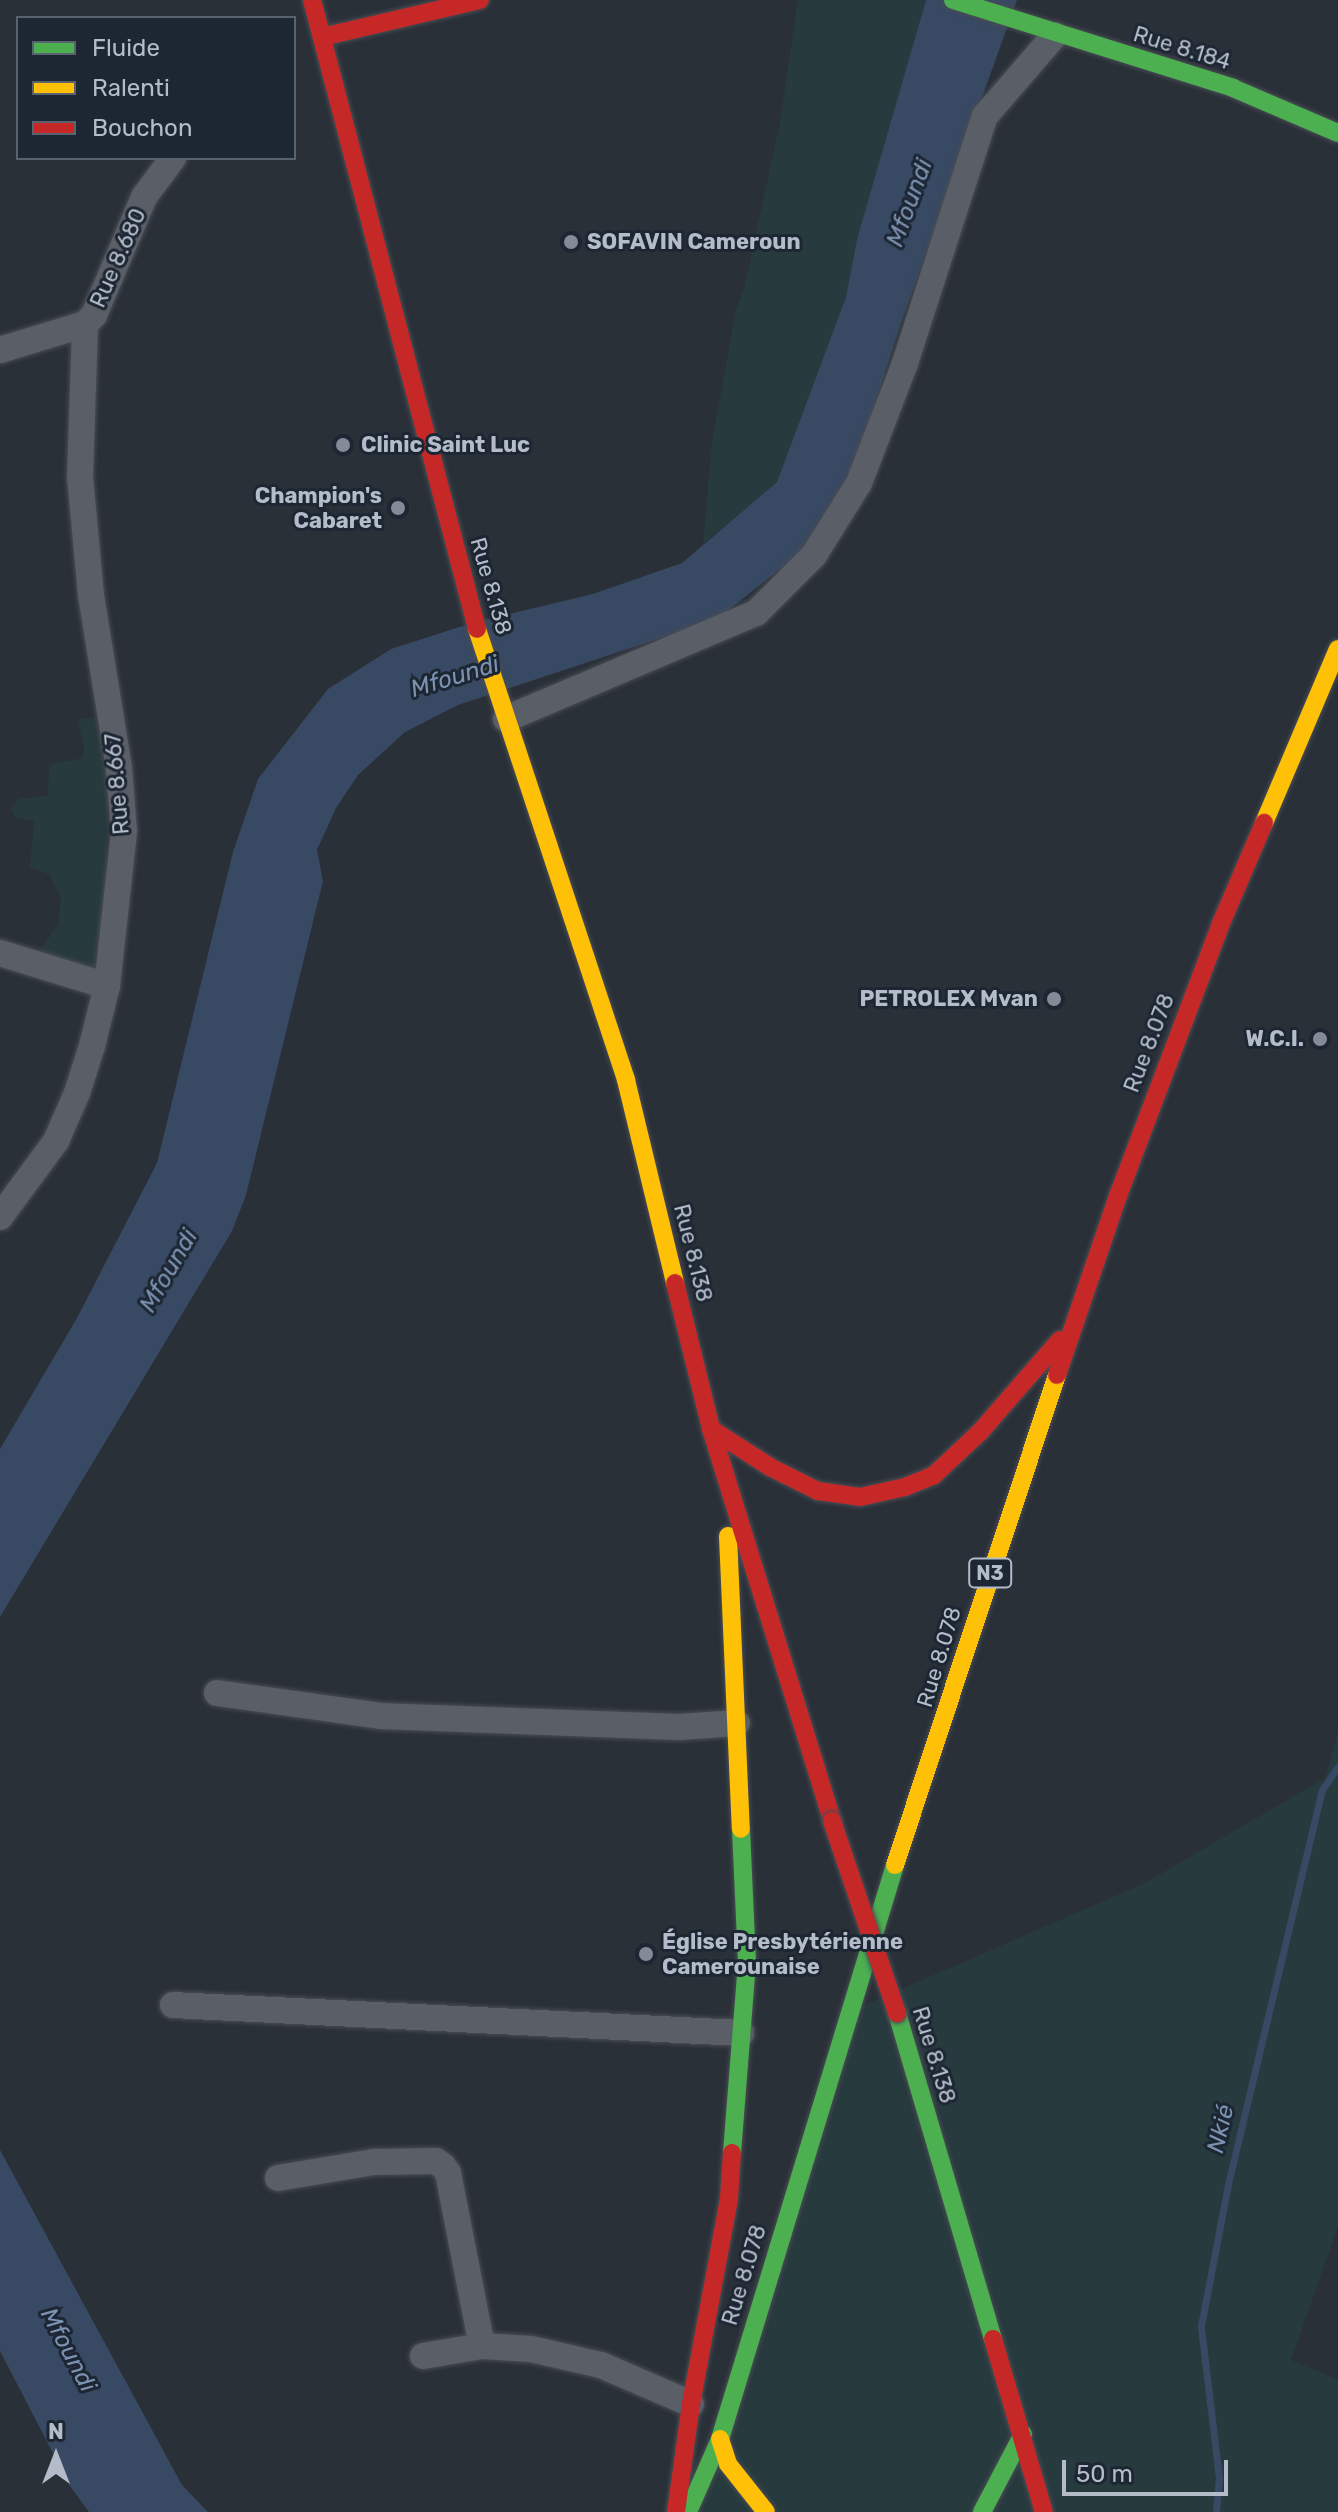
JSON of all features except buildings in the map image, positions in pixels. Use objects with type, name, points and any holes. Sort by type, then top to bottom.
[{"type":"main road","points":[[322,37],[480,0]]},
{"type":"main road","name":"Rue 8.184","points":[[953,0],[1025,14],[1055,35],[1233,88],[1338,133]]},
{"type":"main road","name":"Rue 8.138","points":[[313,2],[468,601],[626,1080],[724,1475],[832,1821],[897,2013],[1044,2512]]},
{"type":"main road","name":"Rue 8.078","points":[[688,2512],[720,2439],[902,1842],[1075,1323],[1163,1073],[1222,921],[1338,649]]},
{"type":"main road","points":[[711,1429],[770,1467],[818,1491],[860,1497],[905,1487],[934,1475],[980,1432],[1075,1323]]},
{"type":"main road","points":[[676,2512],[691,2404],[729,2198],[747,1962],[724,1475]]},
{"type":"main road","points":[[982,2512],[1023,2434]]},
{"type":"main road","points":[[720,2439],[728,2464],[766,2512]]},
{"type":"street","points":[[296,23],[313,2]]},
{"type":"street","points":[[504,712],[756,613],[814,555],[859,483],[905,363],[985,116],[1055,35]]},
{"type":"street","name":"Rue 8.680","points":[[0,350],[85,324],[94,315],[144,197],[172,160]]},
{"type":"street","name":"Rue 8.667","points":[[0,1217],[9,1189],[56,1141],[77,1093],[107,986],[124,831],[119,768],[91,595],[80,477],[85,324]]},
{"type":"street","points":[[0,953],[107,986]]},
{"type":"street","points":[[217,1693],[380,1716],[679,1727],[737,1723]]},
{"type":"street","points":[[173,2005],[741,2033]]},
{"type":"street","points":[[278,2178],[374,2162],[436,2161],[443,2166],[448,2173],[482,2346]]},
{"type":"street","points":[[423,2356],[482,2346],[531,2349],[601,2365],[691,2404]]},
{"type":"green space","points":[[798,0],[926,0],[857,239],[846,297],[777,482],[703,544],[712,442],[736,310],[744,290],[780,122]]},
{"type":"green space","points":[[95,717],[109,772],[105,890],[92,976],[83,985],[50,982],[35,978],[29,965],[58,925],[61,899],[50,875],[30,867],[34,821],[15,817],[11,808],[19,799],[48,796],[49,765],[82,758],[84,748],[78,720]]},
{"type":"green space","points":[[1338,1732],[1338,2226],[1291,2360],[1338,2380],[1338,2512],[688,2512],[849,2012],[1145,1883],[1325,1778]]},
{"type":"water","name":"Mfoundi","points":[[926,0],[1017,0],[901,323],[855,466],[799,554],[716,620],[458,705],[405,732],[358,775],[336,808],[317,850],[323,881],[246,1195],[232,1231],[0,1617],[0,1449],[77,1318],[157,1163],[233,852],[258,779],[328,689],[391,649],[475,622],[593,594],[682,563],[777,482],[846,297],[857,239]]},
{"type":"water","name":"Mfoundi","points":[[0,2150],[182,2485],[208,2512],[89,2512],[70,2486],[0,2351]]},
{"type":"waterway","name":"Nkié","points":[[1216,2512],[1219,2478],[1201,2326],[1228,2184],[1322,1790],[1338,1766]]},
{"type":"traffic: fast","points":[[953,0],[1233,88],[1338,133]]},
{"type":"traffic: fast","points":[[732,2153],[747,1962],[741,1829]]},
{"type":"traffic: fast","points":[[688,2512],[720,2439],[895,1865]]},
{"type":"traffic: fast","points":[[897,2013],[993,2339]]},
{"type":"traffic: fast","points":[[982,2512],[1023,2434]]},
{"type":"traffic: slow","points":[[477,629],[626,1080],[675,1283]]},
{"type":"traffic: slow","points":[[1264,823],[1338,649]]},
{"type":"traffic: slow","points":[[895,1865],[1057,1375]]},
{"type":"traffic: slow","points":[[728,1536],[741,1829]]},
{"type":"traffic: slow","points":[[720,2439],[728,2464],[766,2512]]},
{"type":"traffic: jam","points":[[312,0],[477,629]]},
{"type":"traffic: jam","points":[[322,37],[480,0]]},
{"type":"traffic: jam","points":[[1057,1375],[1118,1196],[1222,921],[1264,823]]},
{"type":"traffic: jam","points":[[675,1283],[711,1429],[832,1821]]},
{"type":"traffic: jam","points":[[711,1429],[770,1467],[818,1491],[860,1497],[905,1487],[934,1475],[980,1432],[1060,1340]]},
{"type":"traffic: jam","points":[[832,1821],[897,2013]]},
{"type":"traffic: jam","points":[[676,2512],[691,2404],[729,2198],[732,2153]]},
{"type":"traffic: jam","points":[[993,2339],[1044,2512]]},
{"type":"place","name":"SOFAVIN Cameroun","points":[[571,242]]},
{"type":"place","name":"Clinic Saint Luc","points":[[343,445]]},
{"type":"place","name":"Champion's Cabaret","points":[[398,508]]},
{"type":"place","name":"PETROLEX Mvan","points":[[1054,999]]},
{"type":"place","name":"W.C.I.","points":[[1320,1039]]},
{"type":"place","name":"Église Presbytérienne Camerounaise","points":[[646,1954]]}]
